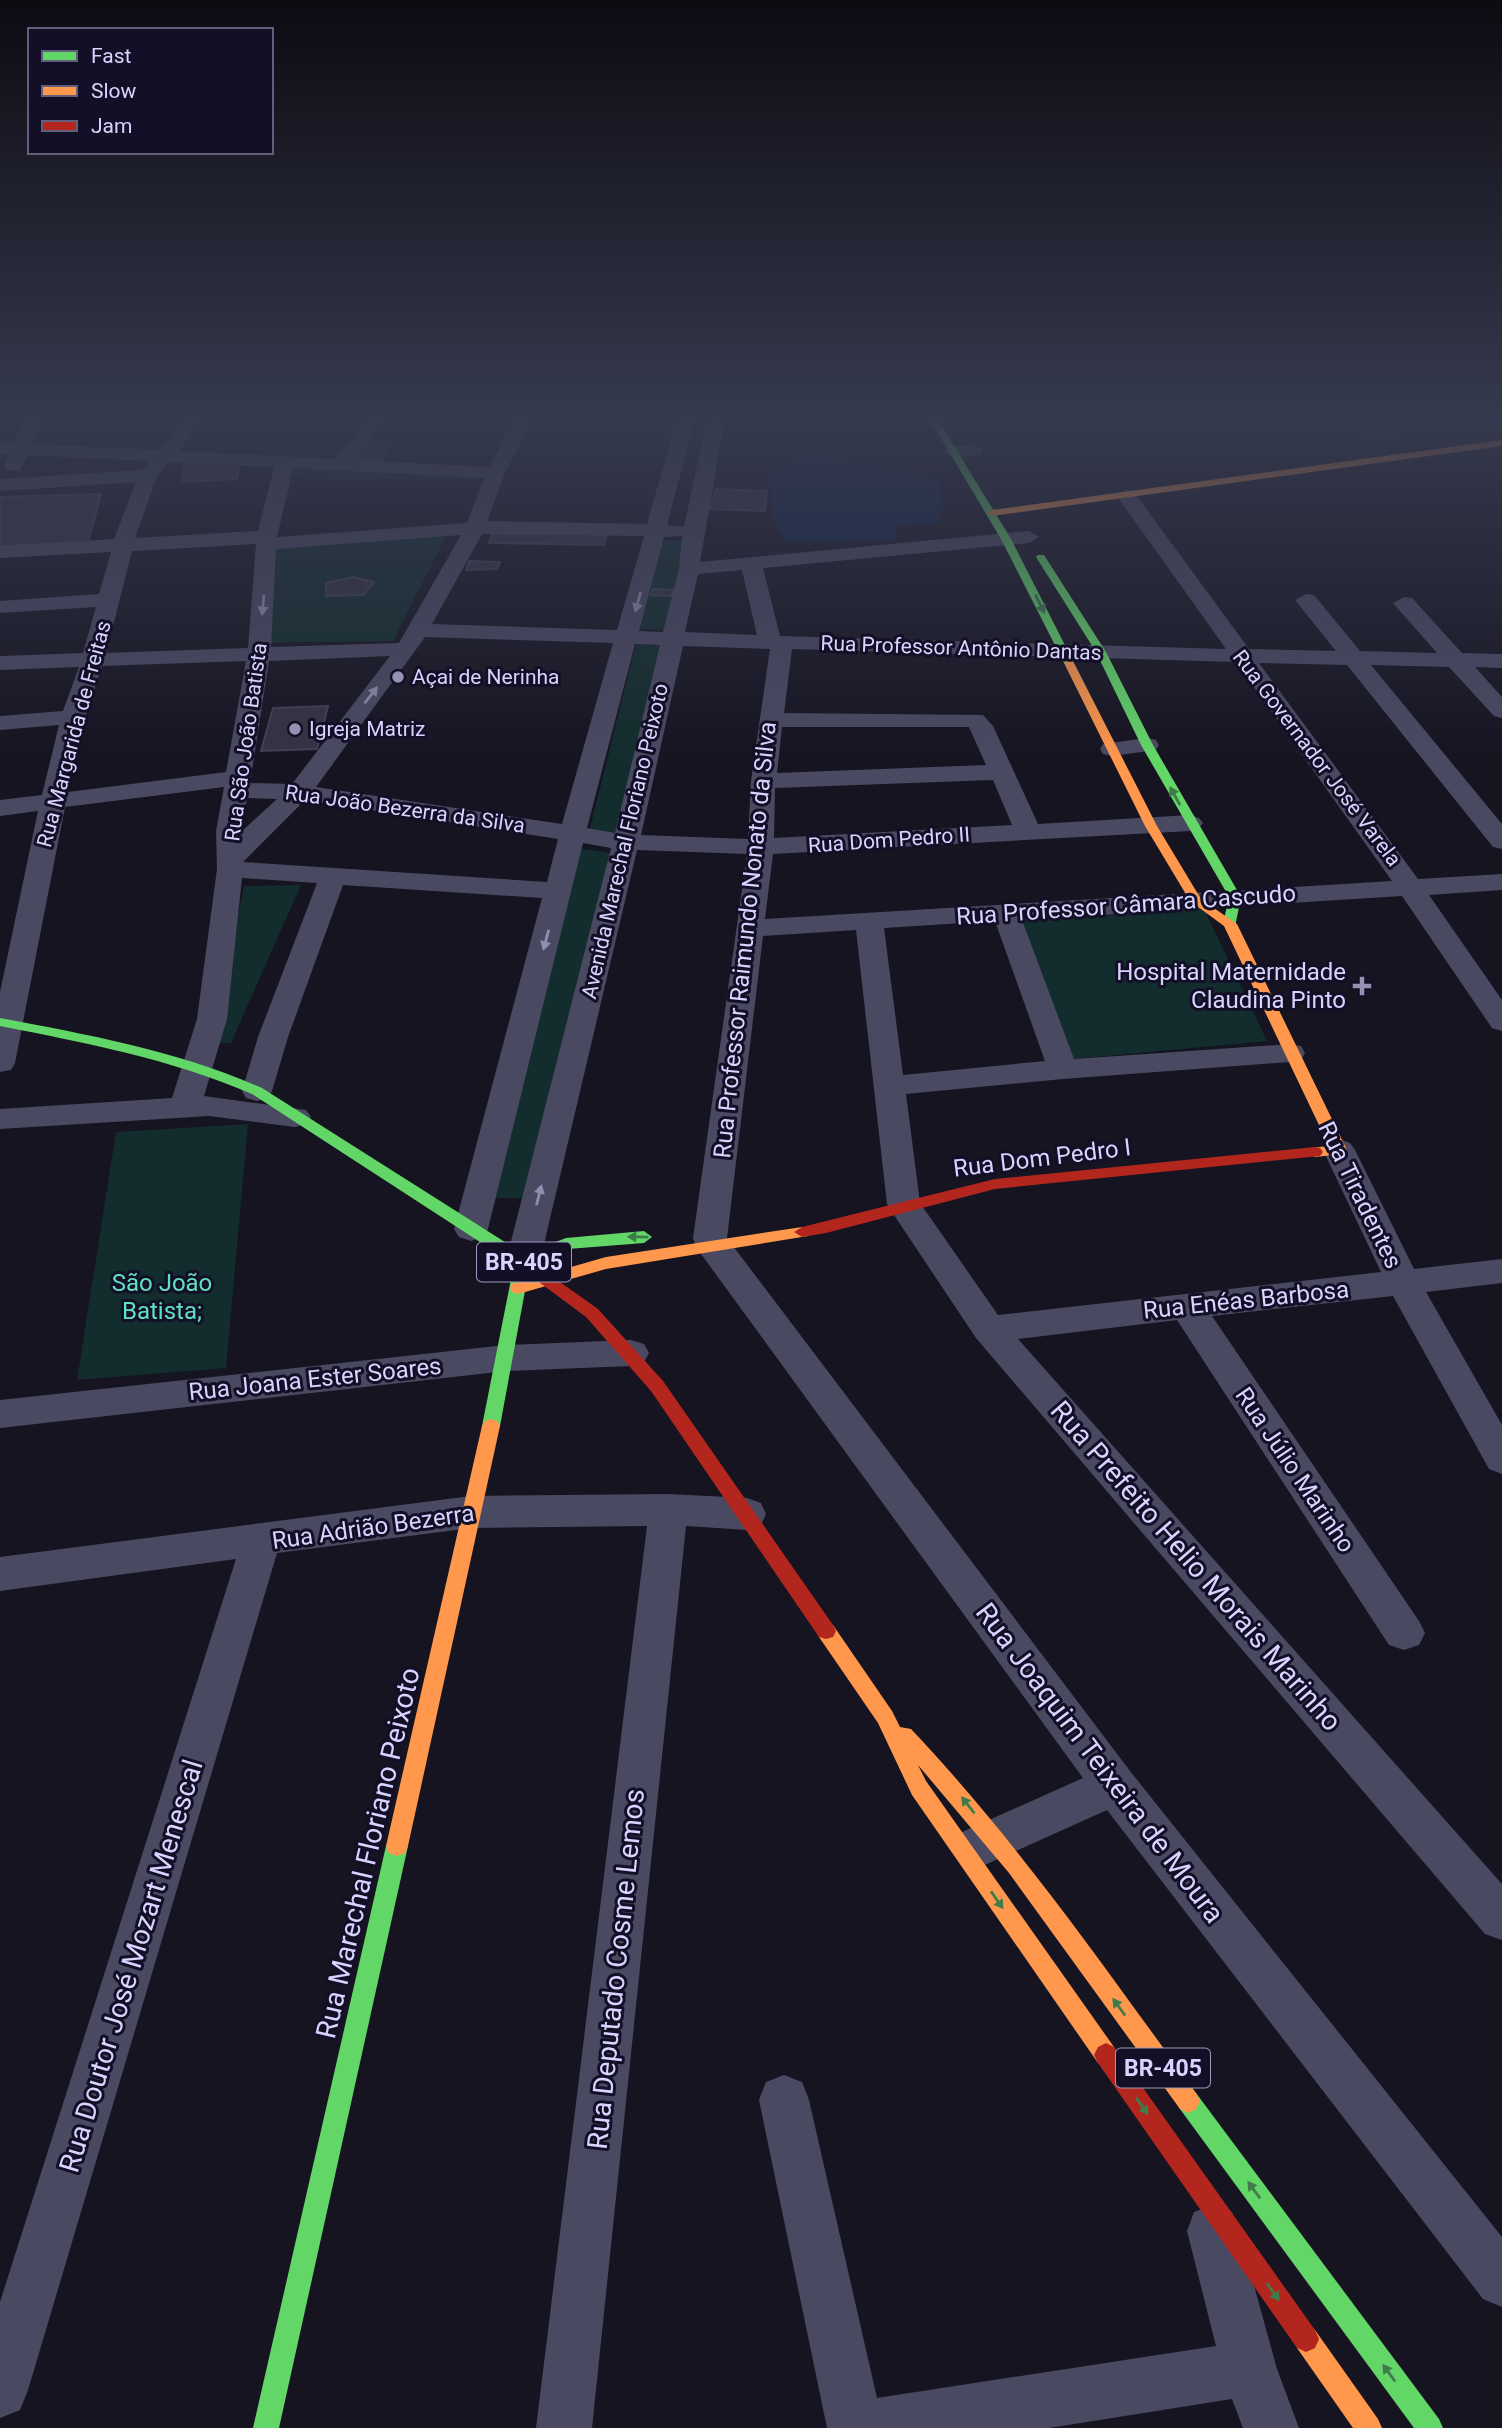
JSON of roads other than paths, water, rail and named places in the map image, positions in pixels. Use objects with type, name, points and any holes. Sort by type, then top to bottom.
[{"type":"main road","points":[[1002,531],[1151,826],[1196,901],[1230,924],[1235,897],[1147,746],[1101,652],[1026,531]]},
{"type":"main road","name":"Rua Tiradentes","points":[[1230,924],[1339,1150]]},
{"type":"main road","name":"BR-405","points":[[3,1022],[200,1066],[257,1091],[549,1278],[592,1313],[631,1353],[747,1514],[885,1717],[919,1787],[980,1846],[1430,2428]]},
{"type":"main road","name":"Rua Dom Pedro I","points":[[549,1278],[606,1263],[712,1242],[755,1238],[850,1222],[946,1192],[995,1184],[1339,1150]]},
{"type":"main road","name":"Rua Dom Pedro I","points":[[523,1261],[549,1248],[593,1238],[712,1242]]},
{"type":"main road","name":"Rua Marechal Floriano Peixoto","points":[[265,2428],[506,1358],[523,1261]]},
{"type":"main road","points":[[518,1289],[549,1278]]},
{"type":"main road","name":"BR-405","points":[[885,1717],[945,1777],[980,1846],[1204,2194],[1369,2428]]},
{"type":"street","name":"Rua Margarida de Freitas","points":[[0,1063],[3,1022],[73,717],[93,658],[128,531]]},
{"type":"street","name":"Rua São João Batista","points":[[185,1107],[200,1066],[212,1019],[231,863],[229,831],[259,652],[269,531]]},
{"type":"street","points":[[0,552],[125,543],[267,540],[447,531]]},
{"type":"street","points":[[231,863],[299,792],[413,639],[473,531]]},
{"type":"street","name":"Avenida Marechal Floriano Peixoto","points":[[471,1229],[573,832],[658,531]]},
{"type":"street","name":"Avenida Marechal Floriano Peixoto","points":[[523,1261],[626,842],[689,569],[693,531]]},
{"type":"street","name":"Rua Governador José Varela","points":[[1152,531],[1412,887],[1502,1022]]},
{"type":"street","points":[[689,569],[1029,537]]},
{"type":"street","points":[[751,563],[776,642]]},
{"type":"street","points":[[0,607],[109,600]]},
{"type":"street","points":[[1306,600],[1502,841]]},
{"type":"street","points":[[1404,603],[1502,712]]},
{"type":"street","name":"Rua Professor Antônio Dantas","points":[[0,663],[259,652],[413,639],[629,636],[1065,652],[1502,662]]},
{"type":"street","name":"Rua Professor Raimundo Nonato da Silva","points":[[712,1242],[761,847],[763,781],[776,642]]},
{"type":"street","points":[[0,723],[73,717]]},
{"type":"street","points":[[769,720],[965,718],[977,722],[1028,831]]},
{"type":"street","points":[[1112,749],[1147,746]]},
{"type":"street","points":[[763,781],[1001,772]]},
{"type":"street","name":"Rua João Bezerra da Silva","points":[[0,808],[238,784],[626,842]]},
{"type":"street","name":"Rua Dom Pedro II","points":[[626,842],[761,847],[1190,823]]},
{"type":"street","points":[[231,863],[333,876],[559,891]]},
{"type":"street","points":[[257,1091],[273,1037],[333,876]]},
{"type":"street","name":"Rua Professor Câmara Cascudo","points":[[751,928],[1502,882]]},
{"type":"street","points":[[1006,913],[1063,1069]]},
{"type":"street","points":[[869,921],[904,1204]]},
{"type":"street","points":[[889,1086],[1063,1069],[1290,1053]]},
{"type":"street","points":[[0,1119],[185,1107],[239,1108],[295,1116]]},
{"type":"street","name":"Rua Tiradentes","points":[[1339,1150],[1402,1282],[1502,1459]]},
{"type":"street","name":"Rua Prefeito Helio Morais Marinho","points":[[904,1204],[989,1329],[1502,1918]]},
{"type":"street","name":"Rua Joaquim Teixeira de Moura","points":[[712,1242],[1114,1784],[1502,2280]]},
{"type":"street","name":"Rua Enéas Barbosa","points":[[989,1329],[1502,1271]]},
{"type":"street","name":"Rua Júlio Marinho","points":[[1186,1307],[1404,1633]]},
{"type":"street","name":"Rua Joana Ester Soares","points":[[0,1414],[506,1358],[631,1353]]},
{"type":"street","name":"Rua Adrião Bezerra","points":[[0,1574],[471,1512],[668,1510],[747,1514]]},
{"type":"street","name":"Rua Deputado Cosme Lemos","points":[[565,2428],[668,1510]]},
{"type":"street","name":"Rua Doutor José Mozart Menescal","points":[[0,2390],[261,1541]]},
{"type":"street","points":[[980,1846],[1114,1784]]},
{"type":"street","points":[[784,2100],[855,2428]]},
{"type":"street","points":[[1204,2194],[1249,2369],[1271,2428]]},
{"type":"street","points":[[869,2428],[1249,2369]]},
{"type":"water","points":[[780,531],[895,531],[896,540],[787,543]]},
{"type":"place","name":"Açai de Nerinha","points":[[398,677]]},
{"type":"place","name":"Igreja Matriz","points":[[295,729]]},
{"type":"place","name":"Hospital Maternidade Claudina Pinto","points":[[1362,986]]},
{"type":"park label","name":"São João Batista;","points":[[162,1297]]}]
